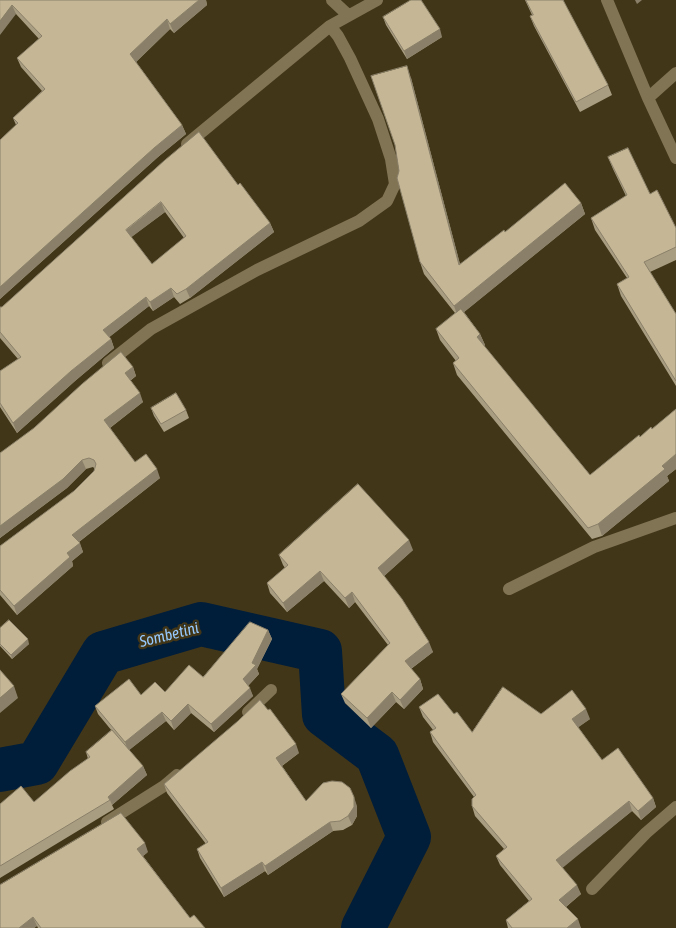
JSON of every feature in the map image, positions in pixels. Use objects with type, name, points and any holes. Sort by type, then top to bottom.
[{"type":"street","points":[[332,0],[348,15]]},
{"type":"street","points":[[178,151],[330,26],[377,0]]},
{"type":"street","points":[[607,0],[648,98],[676,158]]},
{"type":"street","points":[[95,374],[151,329],[257,270],[359,221],[387,201],[395,184],[392,159],[378,119],[350,58],[330,26]]},
{"type":"street","points":[[648,98],[676,73]]},
{"type":"street","points":[[509,589],[594,547],[676,518]]},
{"type":"street","points":[[236,724],[271,690]]},
{"type":"street","points":[[99,827],[164,786],[185,768]]},
{"type":"street","points":[[592,889],[646,833],[676,807]]},
{"type":"building","points":[[0,0],[199,0],[170,24],[167,19],[130,54],[182,125],[0,287],[0,140],[18,123],[13,118],[45,89],[17,58],[42,36],[12,5],[0,21]]},
{"type":"building","points":[[411,0],[421,0],[440,29],[404,51],[383,17]]},
{"type":"building","points":[[526,0],[563,0],[608,85],[576,102],[530,16],[533,15]]},
{"type":"building","points":[[407,66],[459,265],[504,230],[505,232],[565,183],[581,203],[454,306],[420,262],[397,178],[399,171],[395,145],[371,76]]},
{"type":"building","points":[[199,132],[238,185],[240,183],[270,223],[186,289],[177,294],[171,288],[150,302],[146,297],[103,330],[111,339],[71,371],[13,423],[0,403],[0,371],[21,357],[0,332],[0,307]],"holes":[[[161,202],[186,236],[152,264],[126,230]]]},
{"type":"building","points":[[628,148],[650,194],[657,190],[676,228],[676,247],[644,262],[676,314],[676,381],[617,284],[629,277],[591,218],[627,195],[608,157]]},
{"type":"building","points":[[461,309],[480,334],[477,337],[590,475],[639,435],[640,437],[651,427],[652,429],[676,409],[676,454],[662,466],[665,469],[598,524],[588,528],[453,363],[459,358],[436,329]]},
{"type":"building","points":[[121,352],[133,367],[125,373],[140,393],[104,420],[135,462],[146,454],[157,469],[72,535],[80,543],[67,553],[70,557],[14,606],[0,590],[0,546],[74,491],[94,471],[96,464],[94,460],[89,458],[82,460],[63,479],[0,526],[0,453],[34,428],[82,384]]},
{"type":"building","points":[[176,393],[186,410],[161,424],[151,408]]},
{"type":"building","points":[[358,484],[409,540],[378,568],[402,599],[429,642],[405,661],[420,679],[400,700],[392,692],[367,718],[341,694],[390,643],[352,592],[345,598],[320,571],[283,603],[267,583],[288,565],[279,555]]},
{"type":"building","points":[[9,620],[28,639],[11,655],[0,644],[0,628]]},
{"type":"building","points":[[250,622],[268,630],[252,663],[256,665],[243,679],[250,688],[211,724],[188,704],[171,721],[162,712],[125,742],[95,706],[129,679],[141,695],[155,682],[165,692],[189,665],[203,677]]},
{"type":"building","points":[[0,670],[14,686],[0,698]]},
{"type":"building","points":[[503,687],[541,714],[572,690],[586,709],[572,719],[602,760],[618,748],[653,798],[638,811],[629,801],[556,860],[577,885],[559,900],[578,919],[567,928],[512,928],[506,920],[532,899],[496,856],[507,847],[472,806],[472,799],[476,795],[430,732],[436,728],[419,707],[438,694],[454,714],[457,712],[472,732]]},
{"type":"building","points":[[260,700],[268,710],[270,709],[296,744],[276,758],[306,801],[323,783],[332,781],[342,782],[350,788],[354,797],[354,807],[348,816],[340,821],[330,822],[265,866],[262,862],[221,888],[197,849],[208,842],[164,784]]},
{"type":"building","points":[[112,730],[143,766],[108,797],[110,800],[0,866],[0,804],[21,786],[34,802],[70,771],[90,757],[86,752]]},
{"type":"building","points":[[121,813],[145,843],[137,849],[190,918],[194,915],[205,928],[41,928],[33,917],[19,928],[0,928],[0,885]]},
{"type":"waterway","name":"Sombetini","points":[[0,770],[37,763],[103,653],[201,624],[320,651],[324,715],[377,755],[409,837],[363,928]]}]
